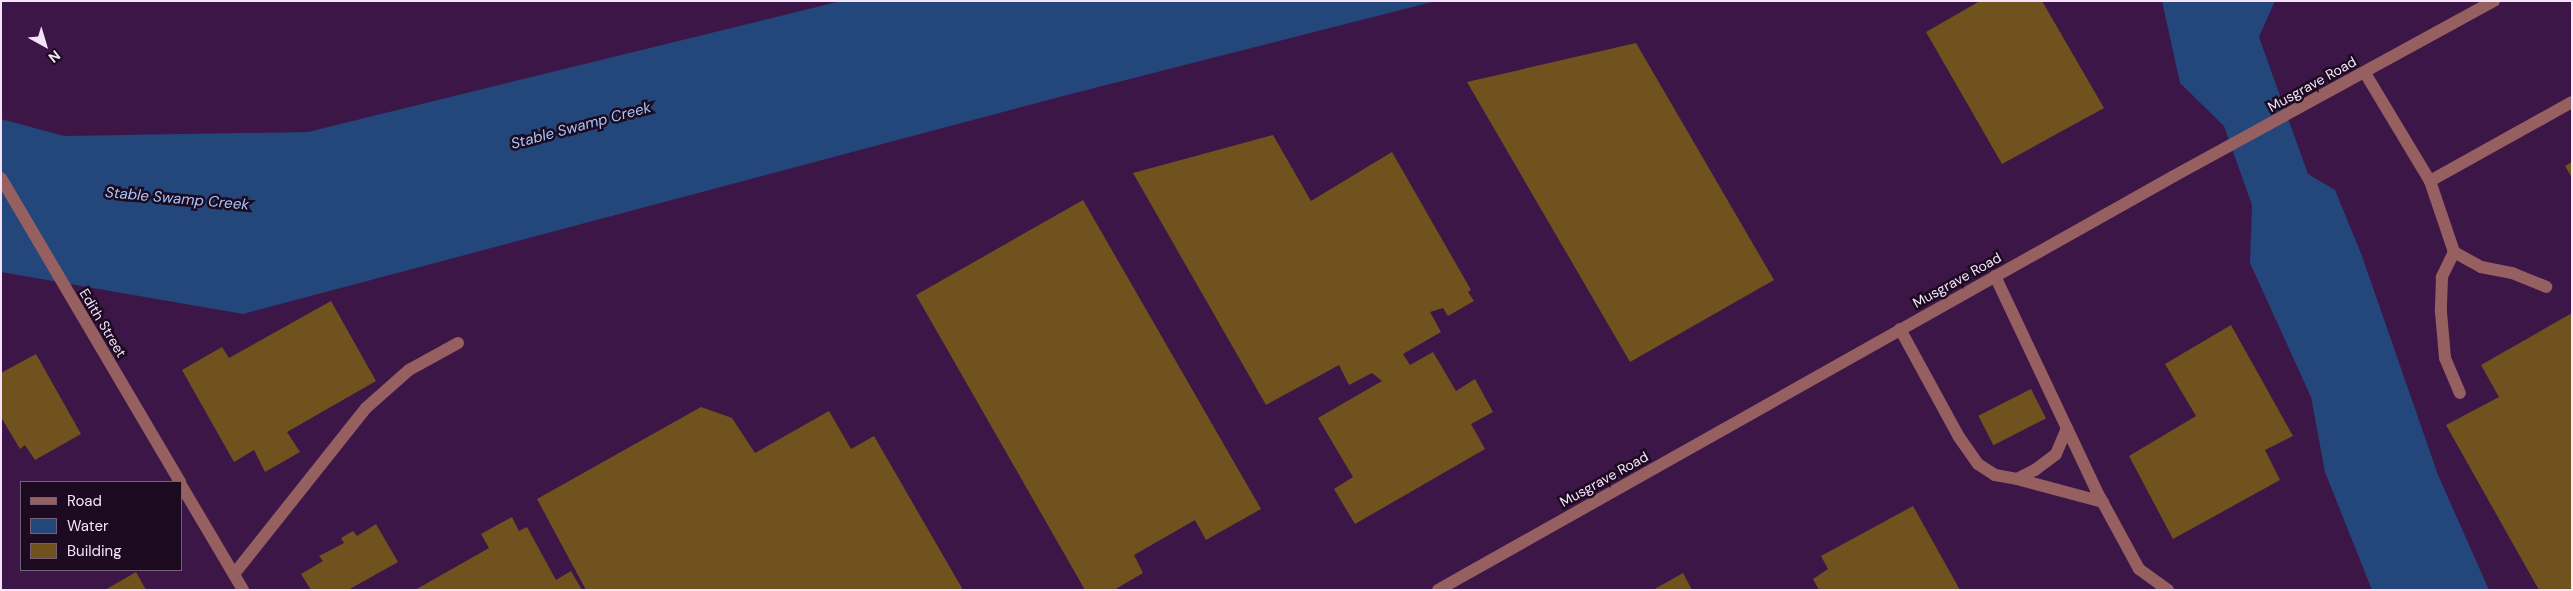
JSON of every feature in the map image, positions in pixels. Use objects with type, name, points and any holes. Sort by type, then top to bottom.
[{"type":"street","name":"Musgrave Road","points":[[1438,590],[2174,176],[2494,1]]},
{"type":"street","points":[[2365,73],[2430,181],[2454,252],[2481,267],[2512,273],[2546,287]]},
{"type":"street","points":[[2430,181],[2572,102]]},
{"type":"street","name":"Edith Street","points":[[1,178],[178,481]]},
{"type":"street","points":[[2454,252],[2442,277],[2441,312],[2445,358],[2460,393]]},
{"type":"street","points":[[1995,276],[2103,502],[2139,569],[2168,590]]},
{"type":"street","points":[[1900,329],[1959,437],[1978,464],[1995,475],[2103,502]]},
{"type":"street","points":[[234,574],[366,408],[409,370],[458,343]]},
{"type":"street","points":[[2017,479],[2056,454],[2067,428]]},
{"type":"street","name":"Edith Street","points":[[182,487],[243,590]]},
{"type":"water","name":"Stable Swamp Creek","points":[[841,1],[1436,1],[1067,95],[243,314],[1,272],[1,119],[64,136],[308,132]]},
{"type":"water","points":[[2162,1],[2275,1],[2259,37],[2308,174],[2335,190],[2362,256],[2438,475],[2489,590],[2372,590],[2325,472],[2311,397],[2250,263],[2252,205],[2224,126],[2180,83]]},
{"type":"building","points":[[1980,1],[2042,1],[2104,108],[2002,164],[1926,32]]},
{"type":"building","points":[[1636,43],[1774,280],[1630,362],[1467,82]]},
{"type":"building","points":[[1273,135],[1311,201],[1392,152],[1471,290],[1468,292],[1474,301],[1448,316],[1443,308],[1430,312],[1441,332],[1403,354],[1410,365],[1433,352],[1456,391],[1475,379],[1493,412],[1471,424],[1485,449],[1355,524],[1334,489],[1353,477],[1318,418],[1382,381],[1372,373],[1349,385],[1339,365],[1266,405],[1133,173]]},
{"type":"building","points":[[2572,162],[2572,178],[2565,166]]},
{"type":"building","points":[[1083,200],[1261,509],[1206,540],[1195,520],[1134,555],[1143,573],[1114,590],[1085,590],[916,295]]},
{"type":"building","points":[[331,301],[376,381],[287,432],[300,452],[265,472],[254,450],[234,462],[182,370],[222,347],[229,358]]},
{"type":"building","points":[[2572,313],[2572,590],[2539,590],[2446,425],[2499,397],[2481,365]]},
{"type":"building","points":[[2231,325],[2293,436],[2265,450],[2280,480],[2173,539],[2129,456],[2196,416],[2165,364]]},
{"type":"building","points":[[36,354],[81,434],[35,460],[25,445],[20,449],[1,417],[1,373]]},
{"type":"building","points":[[2031,389],[2046,418],[1993,445],[1978,416]]},
{"type":"building","points":[[701,407],[732,418],[755,453],[829,411],[851,449],[874,436],[963,590],[586,590],[537,499]]},
{"type":"building","points":[[1913,506],[1960,590],[1819,590],[1813,579],[1828,569],[1821,556]]},
{"type":"building","points":[[512,517],[519,531],[527,527],[556,580],[571,571],[582,590],[415,590],[489,548],[481,534]]},
{"type":"building","points":[[376,524],[398,562],[348,590],[311,590],[301,574],[323,561],[319,556],[344,543],[341,538],[353,531],[357,536]]},
{"type":"building","points":[[136,572],[146,590],[105,590]]},
{"type":"building","points":[[1683,573],[1692,590],[1653,590]]}]
